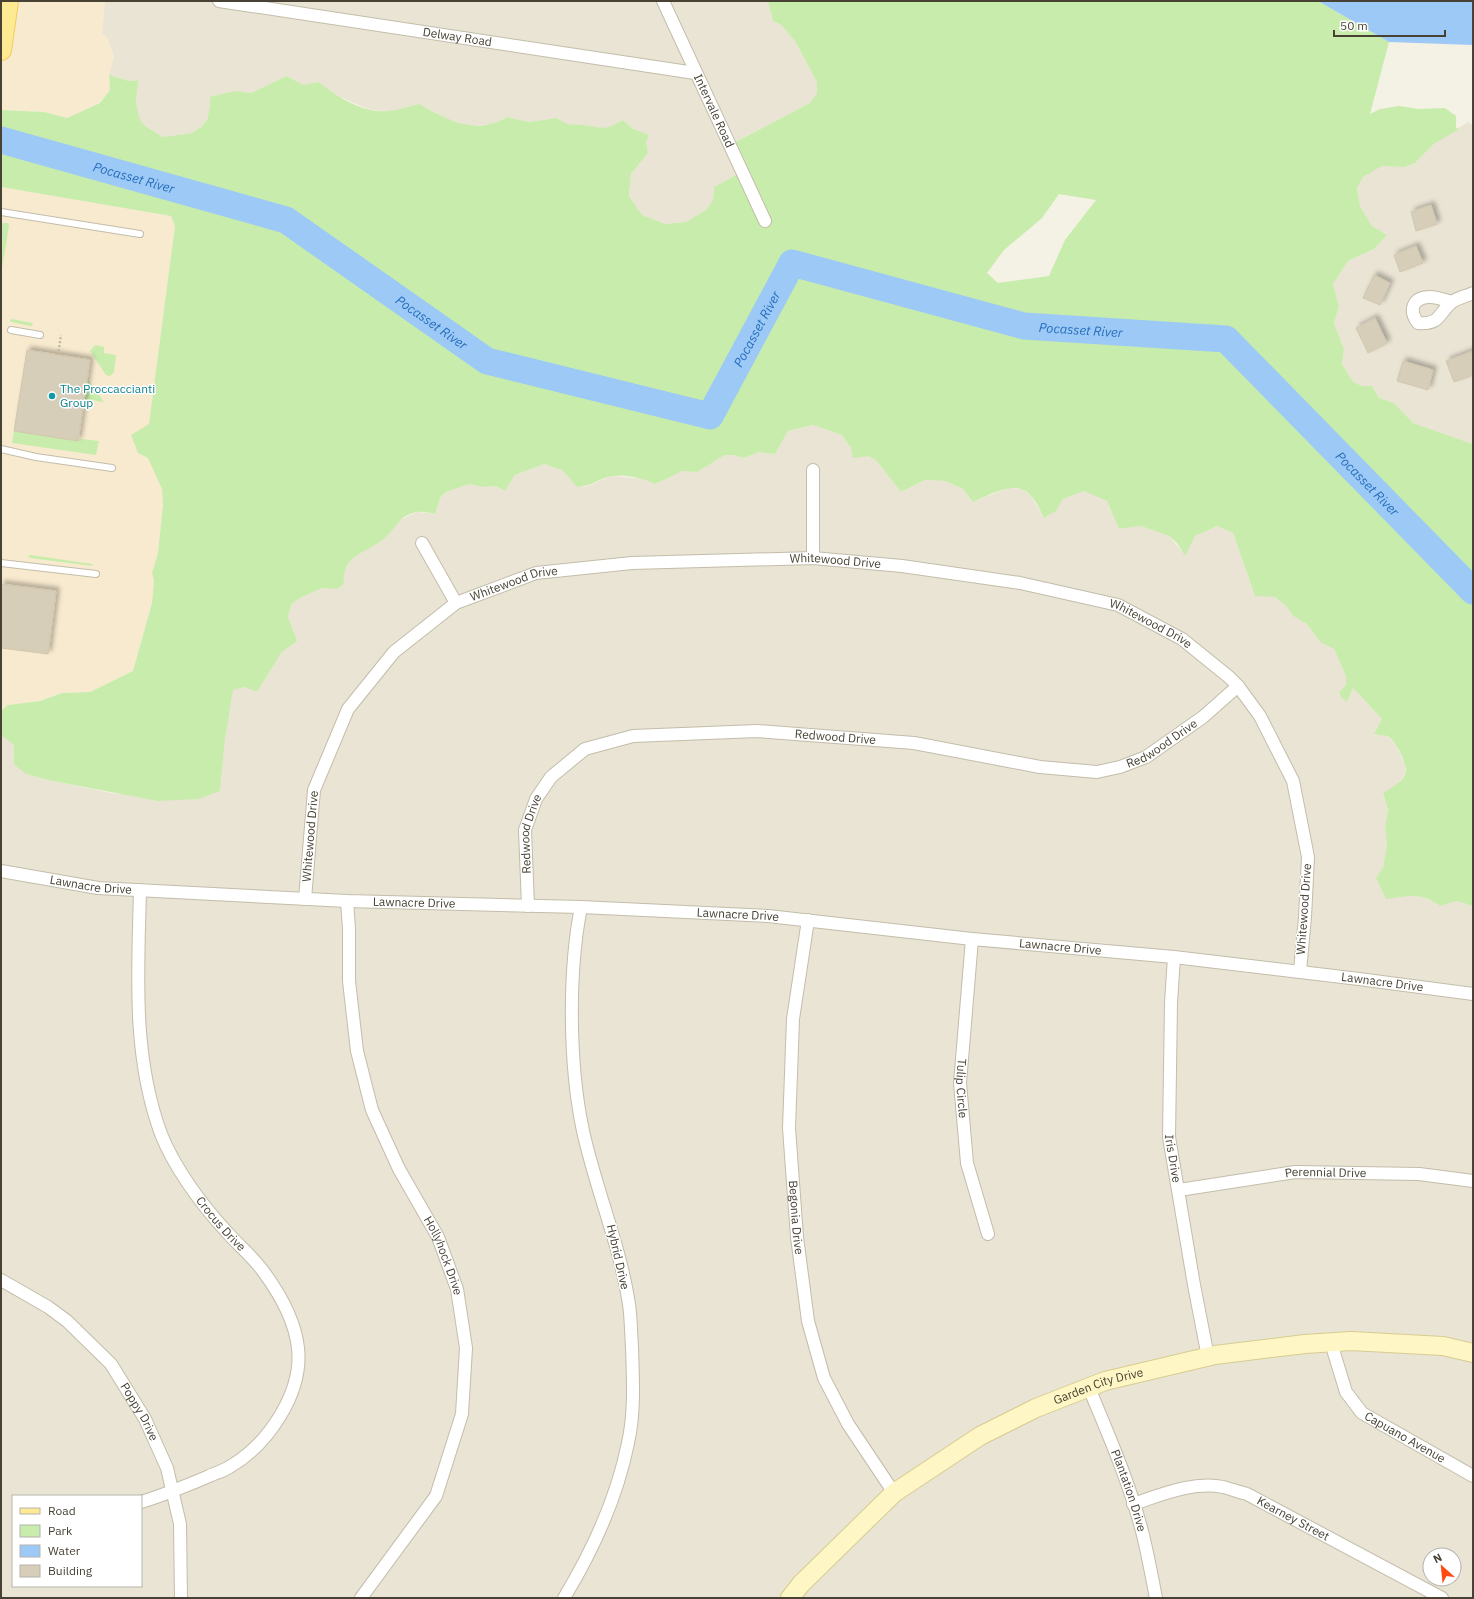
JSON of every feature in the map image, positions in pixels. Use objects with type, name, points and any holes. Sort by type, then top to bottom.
[{"type":"main road","points":[[1,50],[8,1]]},
{"type":"street","name":"Delway Road","points":[[219,1],[695,73]]},
{"type":"street","name":"Intervale Road","points":[[663,1],[695,73],[765,221]]},
{"type":"street","points":[[1452,302],[1473,293]]},
{"type":"street","points":[[813,470],[813,558]]},
{"type":"street","points":[[422,543],[456,603]]},
{"type":"street","name":"Whitewood Drive","points":[[305,899],[314,790],[348,709],[394,652],[456,603],[536,573],[632,563],[813,558],[902,566],[1012,582],[1118,605],[1182,639],[1238,686],[1260,716],[1293,781],[1308,857],[1305,917],[1300,971]]},
{"type":"street","name":"Redwood Drive","points":[[528,906],[525,830],[536,799],[551,777],[585,749],[633,736],[757,731],[914,743],[1040,767],[1097,772],[1120,767],[1146,757],[1203,717],[1238,686]]},
{"type":"street","name":"Lawnacre Drive","points":[[1,871],[98,888],[347,901],[581,907],[768,916],[972,939],[1174,957],[1300,971],[1473,994]]},
{"type":"street","name":"Crocus Drive","points":[[140,890],[138,986],[140,1042],[147,1087],[162,1136],[190,1188],[223,1228],[262,1270],[282,1299],[292,1320],[298,1349],[297,1371],[290,1397],[276,1424],[260,1443],[231,1466],[173,1492],[142,1502]]},
{"type":"street","name":"Hollyhock Drive","points":[[347,901],[349,981],[357,1051],[372,1110],[399,1169],[438,1238],[457,1289],[466,1348],[462,1414],[436,1496],[361,1598]]},
{"type":"street","name":"Hybrid Drive","points":[[564,1598],[605,1521],[628,1443],[633,1408],[633,1376],[629,1306],[616,1243],[583,1132],[577,1092],[573,975],[575,941],[581,907]]},
{"type":"street","name":"Begonia Drive","points":[[808,920],[793,1019],[789,1128],[797,1237],[808,1321],[828,1385],[848,1424],[894,1492]]},
{"type":"street","name":"Tulip Circle","points":[[972,939],[960,1083],[967,1163],[988,1234]]},
{"type":"street","name":"Iris Drive","points":[[1174,957],[1171,1004],[1169,1137],[1194,1285],[1208,1357]]},
{"type":"street","name":"Perennial Drive","points":[[1179,1190],[1295,1172],[1418,1174],[1473,1180]]},
{"type":"street","name":"Poppy Drive","points":[[1,1280],[48,1307],[67,1322],[112,1364],[145,1419],[167,1468],[180,1524],[181,1598]]},
{"type":"street","name":"Garden City Drive","points":[[790,1598],[801,1584],[894,1492],[980,1436],[1036,1408],[1105,1381],[1208,1357],[1351,1341],[1443,1346],[1473,1352]]},
{"type":"street","name":"Capuano Avenue","points":[[1331,1343],[1346,1392],[1362,1413],[1473,1476]]},
{"type":"street","name":"Plantation Drive","points":[[1090,1388],[1121,1468],[1143,1535],[1156,1598]]},
{"type":"street","name":"Kearney Street","points":[[1133,1504],[1181,1489],[1203,1486],[1222,1487],[1241,1492],[1354,1550],[1442,1598]]},
{"type":"lane","points":[[1,212],[140,234]]},
{"type":"lane","points":[[11,330],[40,335]]},
{"type":"lane","points":[[1,449],[36,457],[112,468]]},
{"type":"lane","points":[[1,563],[96,574]]},
{"type":"path","points":[[58,355],[61,335]]},
{"type":"shaded area","points":[[1,1],[105,1],[102,33],[108,38],[114,56],[109,75],[110,90],[99,103],[67,118],[44,112],[1,110]]},
{"type":"shaded area","points":[[105,1],[768,1],[773,21],[781,25],[795,41],[817,82],[817,93],[810,103],[730,145],[740,173],[714,187],[713,200],[706,210],[686,222],[665,224],[642,215],[629,196],[631,174],[648,153],[646,141],[623,120],[611,128],[596,129],[581,125],[568,125],[557,118],[529,122],[507,117],[495,124],[469,126],[448,119],[419,104],[388,112],[368,109],[334,94],[319,82],[303,85],[287,76],[251,93],[235,91],[210,107],[207,120],[201,127],[192,133],[163,137],[145,126],[140,120],[136,102],[138,80],[129,81],[109,75],[114,56],[102,33]]},
{"type":"shaded area","points":[[1468,122],[1473,126],[1473,444],[1413,423],[1394,403],[1379,398],[1372,386],[1362,386],[1353,382],[1342,364],[1344,349],[1334,323],[1339,306],[1333,284],[1348,261],[1374,249],[1387,235],[1372,226],[1360,206],[1357,188],[1363,177],[1382,166],[1404,167],[1415,163],[1434,144]]},
{"type":"shaded area","points":[[1,187],[171,216],[175,226],[149,424],[138,453],[148,458],[162,488],[163,505],[158,553],[152,573],[154,581],[152,602],[133,671],[90,692],[61,693],[40,701],[8,705],[1,711]]},
{"type":"shaded area","points":[[813,425],[842,435],[851,448],[875,459],[901,492],[925,480],[945,481],[963,489],[973,502],[1008,488],[1022,489],[1031,496],[1044,518],[1056,511],[1063,499],[1084,491],[1107,501],[1119,529],[1141,526],[1169,536],[1185,555],[1195,536],[1217,526],[1225,529],[1233,533],[1253,591],[1275,597],[1287,607],[1293,616],[1307,624],[1320,642],[1334,649],[1346,676],[1346,685],[1342,698],[1347,702],[1353,688],[1382,719],[1374,734],[1387,736],[1396,745],[1405,765],[1405,774],[1398,784],[1383,794],[1389,817],[1385,827],[1387,845],[1383,868],[1417,895],[1435,902],[1440,906],[1457,901],[1473,906],[1473,1598],[1,1598],[1,735],[14,745],[26,774],[48,780],[116,794],[220,791],[225,740],[233,689],[244,687],[257,692],[282,652],[296,641],[288,617],[291,605],[300,598],[322,588],[344,584],[343,573],[352,558],[388,535],[398,521],[417,512],[435,514],[440,498],[446,492],[469,484],[484,487],[496,486],[505,491],[515,475],[544,464],[562,470],[577,487],[585,487],[612,476],[644,479],[655,484],[683,471],[697,472],[725,455],[733,455],[743,458],[759,452],[775,454],[788,431]]},
{"type":"green space","points":[[768,1],[1318,1],[1389,42],[1370,114],[1380,109],[1399,106],[1419,109],[1445,108],[1456,116],[1456,128],[1459,129],[1434,144],[1415,163],[1404,167],[1382,166],[1363,177],[1357,188],[1360,206],[1372,226],[1387,235],[1374,249],[1348,261],[1333,284],[1339,306],[1334,323],[1344,349],[1342,364],[1353,382],[1362,386],[1372,386],[1379,398],[1394,403],[1413,423],[1473,444],[1473,906],[1457,901],[1440,906],[1427,899],[1414,896],[1386,899],[1376,878],[1383,868],[1387,845],[1385,827],[1388,811],[1383,793],[1398,783],[1405,775],[1406,771],[1401,754],[1391,738],[1374,734],[1382,719],[1353,688],[1347,702],[1342,698],[1339,692],[1346,685],[1346,676],[1334,649],[1320,642],[1307,624],[1293,616],[1287,607],[1275,597],[1255,596],[1233,533],[1217,526],[1195,536],[1185,556],[1177,543],[1169,536],[1141,526],[1119,529],[1107,501],[1084,491],[1063,499],[1056,511],[1044,518],[1033,498],[1025,491],[1018,488],[995,492],[973,502],[963,489],[945,481],[925,480],[901,492],[875,459],[868,456],[853,458],[851,448],[842,435],[813,425],[788,431],[775,454],[759,452],[743,458],[733,455],[725,455],[697,472],[683,471],[655,484],[634,477],[612,476],[586,486],[577,487],[562,470],[544,464],[515,475],[505,491],[496,486],[484,487],[469,484],[446,492],[440,498],[435,514],[416,512],[406,516],[399,521],[381,541],[352,559],[347,565],[344,573],[344,584],[337,589],[322,588],[300,598],[291,605],[288,617],[297,641],[282,652],[257,692],[244,687],[233,690],[225,740],[220,791],[198,799],[158,801],[48,780],[26,774],[14,764],[14,745],[1,735],[1,711],[8,705],[40,701],[62,693],[90,692],[133,671],[152,603],[154,581],[152,573],[158,553],[163,505],[162,489],[148,458],[138,453],[131,435],[149,424],[175,226],[171,216],[1,187],[1,110],[44,112],[67,118],[100,103],[110,90],[109,75],[129,81],[138,80],[136,102],[140,120],[145,126],[163,137],[192,133],[201,127],[207,120],[210,107],[210,97],[235,91],[251,93],[287,76],[303,85],[319,82],[342,99],[370,110],[389,111],[419,104],[462,124],[484,125],[496,123],[507,117],[529,122],[557,118],[569,124],[602,128],[611,126],[623,120],[633,129],[649,135],[646,141],[648,153],[631,174],[629,196],[642,215],[665,224],[686,222],[706,210],[713,200],[714,187],[740,173],[730,145],[810,103],[817,93],[817,82],[795,41],[781,25],[773,21]],"holes":[[[1059,194],[1096,200],[1065,240],[1049,276],[998,283],[987,273],[1004,250],[1042,218]]]},
{"type":"green space","points":[[1,223],[8,223],[9,226],[1,274]]},
{"type":"green space","points":[[12,319],[32,323],[33,325],[31,326],[11,322],[10,320]]},
{"type":"green space","points":[[95,345],[104,347],[104,353],[116,355],[114,372],[110,376],[106,375],[90,351]]},
{"type":"green space","points":[[87,378],[104,402],[84,399]]},
{"type":"green space","points":[[14,431],[99,441],[96,455],[12,443]]},
{"type":"green space","points":[[30,555],[92,564],[93,566],[30,558],[28,556]]},
{"type":"water","points":[[1318,1],[1473,1],[1473,45],[1389,42]]},
{"type":"building","points":[[1431,205],[1437,224],[1416,231],[1411,212]]},
{"type":"building","points":[[1416,246],[1423,263],[1400,272],[1394,255]]},
{"type":"building","points":[[1374,275],[1390,283],[1380,305],[1363,298]]},
{"type":"building","points":[[1375,318],[1387,343],[1368,353],[1356,328]]},
{"type":"building","name":"The Proccaccianti Group","points":[[27,350],[90,360],[78,441],[14,431]]},
{"type":"building","points":[[1473,351],[1473,375],[1454,382],[1446,361]]},
{"type":"building","points":[[1403,361],[1433,370],[1428,390],[1397,381]]},
{"type":"building","points":[[1,584],[56,591],[48,654],[1,648]]},
{"type":"waterway","name":"Pocasset River","points":[[1,140],[286,220],[487,361],[710,416],[792,263],[1024,326],[1226,339],[1473,591]]},
{"type":"place","name":"The Proccaccianti Group","points":[[52,396]]}]
